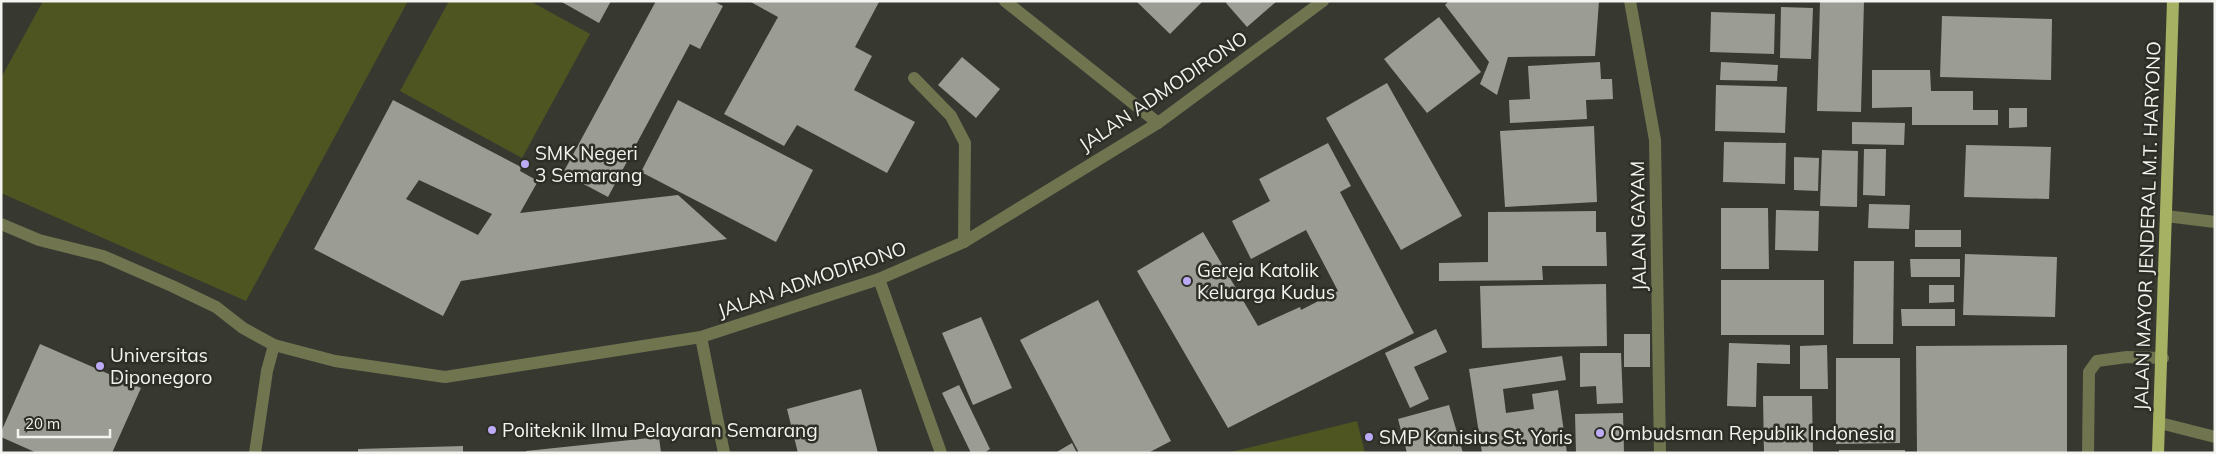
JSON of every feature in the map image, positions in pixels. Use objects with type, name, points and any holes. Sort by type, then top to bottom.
[{"type":"main road","name":"JALAN MAYOR JENDERAL M.T. HARYONO","points":[[2158,453],[2163,358],[2173,1]]},
{"type":"street","points":[[1005,1],[1158,123]]},
{"type":"street","name":"JALAN ADMODIRONO","points":[[1,224],[39,240],[103,256],[216,307],[243,328],[274,345],[336,361],[445,377],[701,337],[879,279],[964,242],[1158,123],[1323,1]]},
{"type":"street","name":"JALAN GAYAM","points":[[1630,1],[1655,140],[1660,453]]},
{"type":"street","points":[[914,78],[951,116],[965,143],[964,242]]},
{"type":"street","points":[[2166,216],[2215,222]]},
{"type":"street","points":[[879,279],[940,453]]},
{"type":"street","points":[[701,337],[724,453]]},
{"type":"street","points":[[255,453],[267,371],[274,345]]},
{"type":"street","points":[[2088,453],[2089,372],[2097,361],[2127,356],[2163,358]]},
{"type":"street","points":[[2160,423],[2215,437]]},
{"type":"green space","points":[[43,1],[408,1],[246,301],[1,193],[1,78]]},
{"type":"green space","points":[[449,1],[530,1],[590,34],[522,158],[400,91]]},
{"type":"green space","points":[[1357,421],[1365,453],[1227,453]]},
{"type":"building","points":[[560,1],[611,1],[599,23]]},
{"type":"building","points":[[656,1],[713,1],[723,6],[700,49],[690,44],[608,197],[563,173]]},
{"type":"building","points":[[749,1],[879,2],[855,47],[872,56],[854,90],[915,122],[887,173],[797,125],[784,146],[724,114],[778,17]]},
{"type":"building","points":[[1136,1],[1203,1],[1170,34]]},
{"type":"building","points":[[1228,1],[1277,1],[1247,27],[1226,3]]},
{"type":"building","points":[[1449,1],[1599,1],[1595,56],[1508,57],[1497,95],[1480,84],[1489,62],[1445,5]]},
{"type":"building","points":[[1820,1],[1864,1],[1861,112],[1817,111]]},
{"type":"building","points":[[1781,7],[1813,8],[1811,59],[1780,58]]},
{"type":"building","points":[[1711,12],[1775,14],[1774,54],[1710,52]]},
{"type":"building","points":[[1942,16],[2052,19],[2051,80],[1940,77]]},
{"type":"building","points":[[1439,17],[1481,72],[1427,113],[1384,59]]},
{"type":"building","points":[[962,57],[1000,89],[976,118],[938,85]]},
{"type":"building","points":[[1600,62],[1601,79],[1612,79],[1613,99],[1586,100],[1587,119],[1510,123],[1509,100],[1530,99],[1528,66]]},
{"type":"building","points":[[1721,62],[1778,65],[1777,81],[1720,80]]},
{"type":"building","points":[[1872,70],[1930,70],[1931,91],[1973,91],[1973,110],[1998,110],[1998,125],[1912,125],[1912,107],[1872,108]]},
{"type":"building","points":[[1387,83],[1462,216],[1401,250],[1326,118]]},
{"type":"building","points":[[1716,85],[1787,87],[1785,133],[1715,131]]},
{"type":"building","points":[[393,100],[521,167],[520,171],[538,181],[520,213],[678,195],[727,239],[461,281],[443,316],[314,249]],"holes":[[[419,180],[492,214],[478,235],[406,199]]]},
{"type":"building","points":[[678,100],[813,170],[776,242],[641,172]]},
{"type":"building","points":[[2009,108],[2027,108],[2027,127],[2009,128]]},
{"type":"building","points":[[1852,122],[1905,123],[1904,145],[1852,144]]},
{"type":"building","points":[[1594,126],[1597,202],[1505,207],[1500,131]]},
{"type":"building","points":[[1724,142],[1786,143],[1785,184],[1723,182]]},
{"type":"building","name":"Gereja Katolik Keluarga Kudus","points":[[1328,143],[1351,186],[1340,192],[1414,333],[1228,428],[1137,271],[1203,232],[1258,326],[1300,307],[1301,310],[1338,291],[1306,230],[1251,259],[1232,221],[1270,201],[1259,179]]},
{"type":"building","points":[[1966,145],[2051,147],[2049,199],[1964,197]]},
{"type":"building","points":[[1864,149],[1886,149],[1885,196],[1863,195]]},
{"type":"building","points":[[1822,150],[1858,151],[1857,207],[1820,206]]},
{"type":"building","points":[[1794,157],[1819,158],[1818,191],[1794,190]]},
{"type":"building","points":[[1869,204],[1910,205],[1909,229],[1868,228]]},
{"type":"building","points":[[1721,208],[1768,208],[1769,269],[1721,269]]},
{"type":"building","points":[[1776,210],[1819,211],[1818,251],[1775,250]]},
{"type":"building","points":[[1596,211],[1596,232],[1606,232],[1607,266],[1542,266],[1543,280],[1439,281],[1439,263],[1488,262],[1488,212]]},
{"type":"building","points":[[1915,230],[1961,230],[1961,247],[1915,247]]},
{"type":"building","points":[[1965,254],[2057,257],[2055,317],[1963,315]]},
{"type":"building","points":[[1910,259],[1960,259],[1960,277],[1911,277]]},
{"type":"building","points":[[1854,261],[1894,261],[1893,344],[1853,344]]},
{"type":"building","points":[[1721,280],[1824,280],[1824,335],[1721,335]]},
{"type":"building","points":[[1606,284],[1607,346],[1482,348],[1480,286]]},
{"type":"building","points":[[1929,285],[1954,285],[1954,302],[1929,303]]},
{"type":"building","points":[[1098,300],[1171,441],[1148,453],[1079,453],[1020,340]]},
{"type":"building","points":[[1901,309],[1955,309],[1955,326],[1902,326]]},
{"type":"building","points":[[981,317],[1012,388],[973,405],[942,333]]},
{"type":"building","points":[[1436,329],[1447,352],[1414,367],[1429,399],[1410,408],[1385,353]]},
{"type":"building","points":[[1624,334],[1650,334],[1650,367],[1624,367]]},
{"type":"building","points":[[1729,343],[1790,345],[1790,364],[1757,363],[1756,407],[1727,406]]},
{"type":"building","points":[[40,344],[141,388],[112,453],[37,453],[1,437],[1,432]]},
{"type":"building","points":[[1827,345],[1828,389],[1800,389],[1800,346]]},
{"type":"building","points":[[2067,345],[2067,453],[1917,453],[1916,346]]},
{"type":"building","points":[[1580,353],[1621,353],[1623,403],[1597,404],[1596,386],[1580,387]]},
{"type":"building","points":[[1562,356],[1566,380],[1503,389],[1506,413],[1534,409],[1532,394],[1558,390],[1567,453],[1482,453],[1469,369]]},
{"type":"building","points":[[1836,358],[1900,358],[1900,443],[1836,444]]},
{"type":"building","points":[[959,385],[990,449],[984,453],[971,453],[942,393]]},
{"type":"building","points":[[861,389],[878,453],[798,453],[787,409]]},
{"type":"building","points":[[1763,396],[1812,396],[1813,453],[1764,453]]},
{"type":"building","points":[[1449,405],[1463,453],[1407,453],[1398,419]]},
{"type":"building","name":"Ombudsman Republik Indonesia","points":[[1623,413],[1624,453],[1576,453],[1575,414]]},
{"type":"building","points":[[659,437],[661,453],[526,453],[526,451]]},
{"type":"building","points":[[1072,443],[1077,453],[1055,453]]},
{"type":"building","points":[[463,446],[463,453],[358,453],[358,449]]},
{"type":"building","points":[[1839,450],[1905,450],[1905,453],[1839,453]]},
{"type":"place","name":"SMK Negeri 3 Semarang","points":[[525,164]]},
{"type":"place","name":"Gereja Katolik Keluarga Kudus","points":[[1187,281]]},
{"type":"place","name":"Universitas Diponegoro","points":[[100,366]]},
{"type":"place","name":"Politeknik Ilmu Pelayaran Semarang","points":[[492,430]]},
{"type":"place","name":"Ombudsman Republik Indonesia","points":[[1600,433]]},
{"type":"place","name":"SMP Kanisius St. Yoris","points":[[1369,437]]}]
